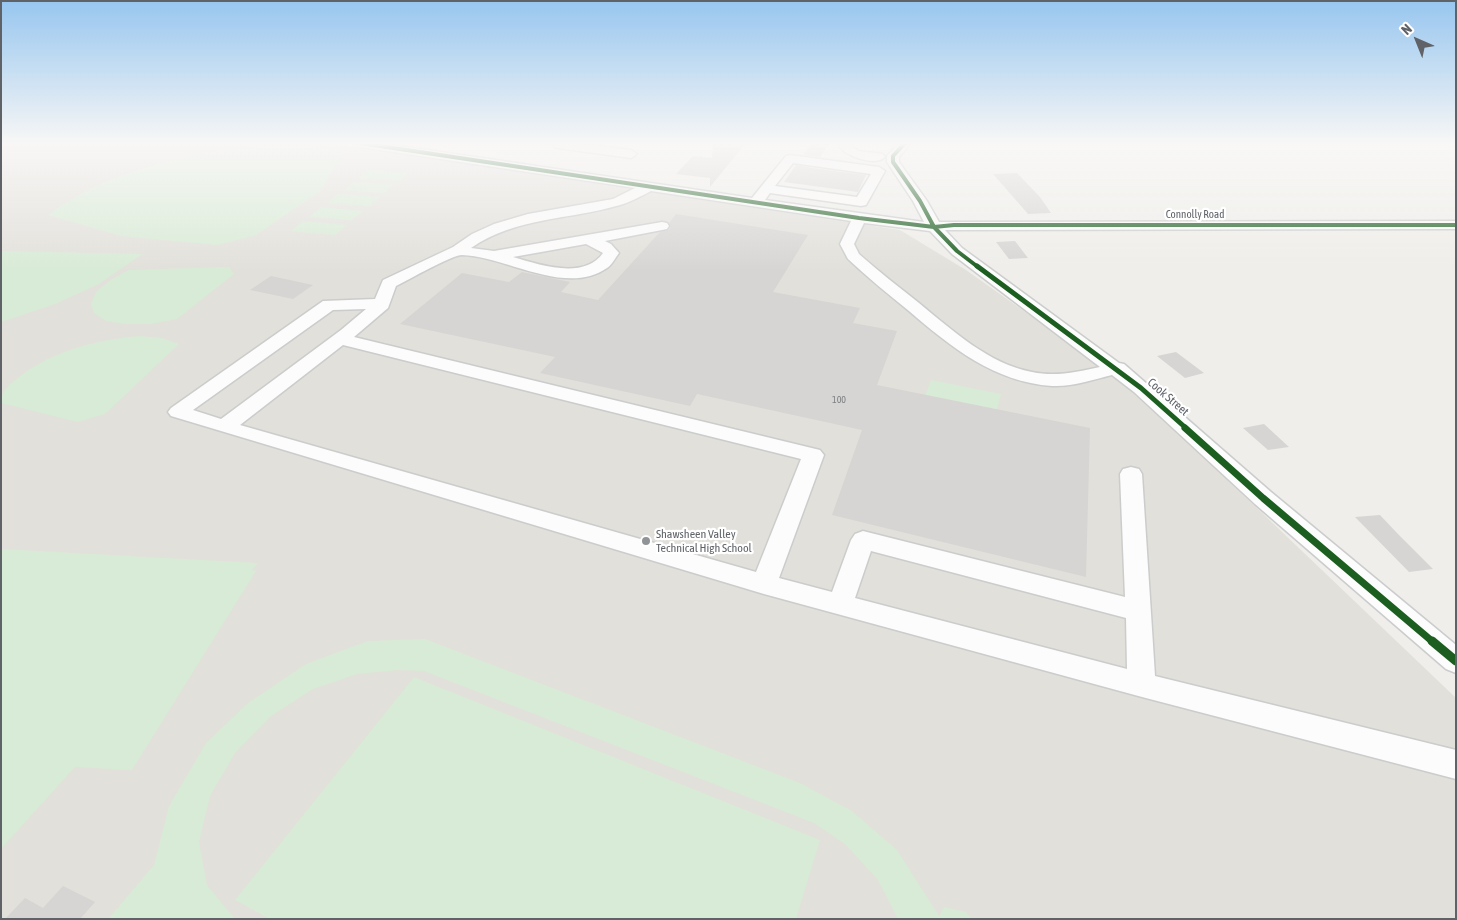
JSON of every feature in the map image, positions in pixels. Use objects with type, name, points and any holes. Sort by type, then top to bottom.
[{"type":"street","name":"Connolly Road","points":[[651,186],[859,218],[934,227],[954,225],[1456,225]]},
{"type":"street","points":[[224,428],[340,340],[382,304],[389,283],[458,250],[477,237],[499,227],[528,218],[617,202],[651,186]]},
{"type":"street","points":[[756,202],[767,188],[861,202],[870,186]]},
{"type":"street","name":"Cook Street","points":[[909,186],[934,227],[957,251],[987,275],[1116,368],[1180,422],[1263,498],[1456,661]]},
{"type":"street","points":[[859,218],[847,244],[853,256],[958,343],[977,356],[1014,373],[1053,380],[1076,378],[1116,368]]},
{"type":"street","points":[[494,256],[662,226]]},
{"type":"street","points":[[458,250],[494,256],[518,264],[572,274],[584,273],[602,266],[608,260],[611,253],[599,243],[586,240]]},
{"type":"street","points":[[382,304],[329,305],[178,412],[224,428],[764,584],[1142,685],[1456,765]]},
{"type":"street","points":[[340,340],[813,455],[764,584]]},
{"type":"street","points":[[1131,474],[1142,685]]},
{"type":"street","points":[[840,604],[863,540],[1138,611]]},
{"type":"shaded area","name":"Shawsheen Valley Technical High School","points":[[1,186],[611,186],[900,230],[966,270],[1127,384],[1456,698],[1456,919],[1,919]]},
{"type":"green space","points":[[97,186],[323,186],[319,192],[256,235],[217,245],[122,236],[48,215]]},
{"type":"green space","points":[[349,186],[393,186],[384,193],[344,190]]},
{"type":"green space","points":[[338,194],[380,197],[370,206],[327,203]]},
{"type":"green space","points":[[321,207],[363,211],[352,220],[309,217]]},
{"type":"green space","points":[[303,221],[347,225],[335,235],[291,231]]},
{"type":"green space","points":[[1,251],[142,254],[99,284],[55,304],[1,322]]},
{"type":"green space","points":[[229,267],[234,274],[177,319],[150,324],[125,324],[106,321],[94,313],[91,304],[96,292],[109,281],[128,270]]},
{"type":"green space","points":[[139,336],[162,338],[179,344],[105,414],[77,422],[1,403],[1,398],[10,384],[47,359],[77,348],[108,340]]},
{"type":"green space","points":[[931,380],[1001,394],[996,413],[924,399]]},
{"type":"green space","points":[[1,549],[258,563],[252,570],[256,571],[132,770],[75,767],[1,849]]},
{"type":"green space","points":[[425,639],[800,783],[852,811],[897,850],[939,916],[944,907],[966,912],[972,919],[898,919],[878,880],[845,844],[814,823],[424,671],[399,670],[357,674],[313,689],[271,716],[235,753],[210,796],[199,842],[207,885],[235,919],[109,918],[154,865],[169,806],[206,743],[248,703],[306,664],[368,641]]},
{"type":"green space","points":[[414,677],[820,840],[796,919],[270,919],[235,900]]},
{"type":"building","points":[[813,186],[861,186],[858,192]]},
{"type":"building","points":[[1003,186],[1029,186],[1051,213],[1028,214]]},
{"type":"building","points":[[676,214],[808,235],[773,292],[860,308],[853,323],[897,331],[877,385],[1090,428],[1086,577],[832,515],[862,430],[697,394],[690,406],[540,373],[555,357],[400,324],[462,273],[509,282],[522,272],[570,282],[561,292],[598,300],[660,232],[669,230],[671,227],[669,223]]},
{"type":"building","points":[[1015,241],[1028,258],[1009,259],[996,242]]},
{"type":"building","points":[[271,276],[313,285],[293,299],[250,290]]},
{"type":"building","points":[[1176,352],[1204,373],[1185,378],[1157,356]]},
{"type":"building","points":[[1264,424],[1289,447],[1268,450],[1243,428]]},
{"type":"building","points":[[1380,515],[1433,569],[1409,572],[1355,517]]},
{"type":"building","points":[[63,886],[95,902],[80,919],[5,919],[25,898],[43,908]]},
{"type":"cycle path","points":[[646,186],[859,218],[934,227],[954,225],[1456,225]]},
{"type":"cycle path","points":[[910,186],[934,227],[957,251],[1141,388],[1263,498],[1456,661]]},
{"type":"place","name":"Shawsheen Valley Technical High School","points":[[646,541]]}]
